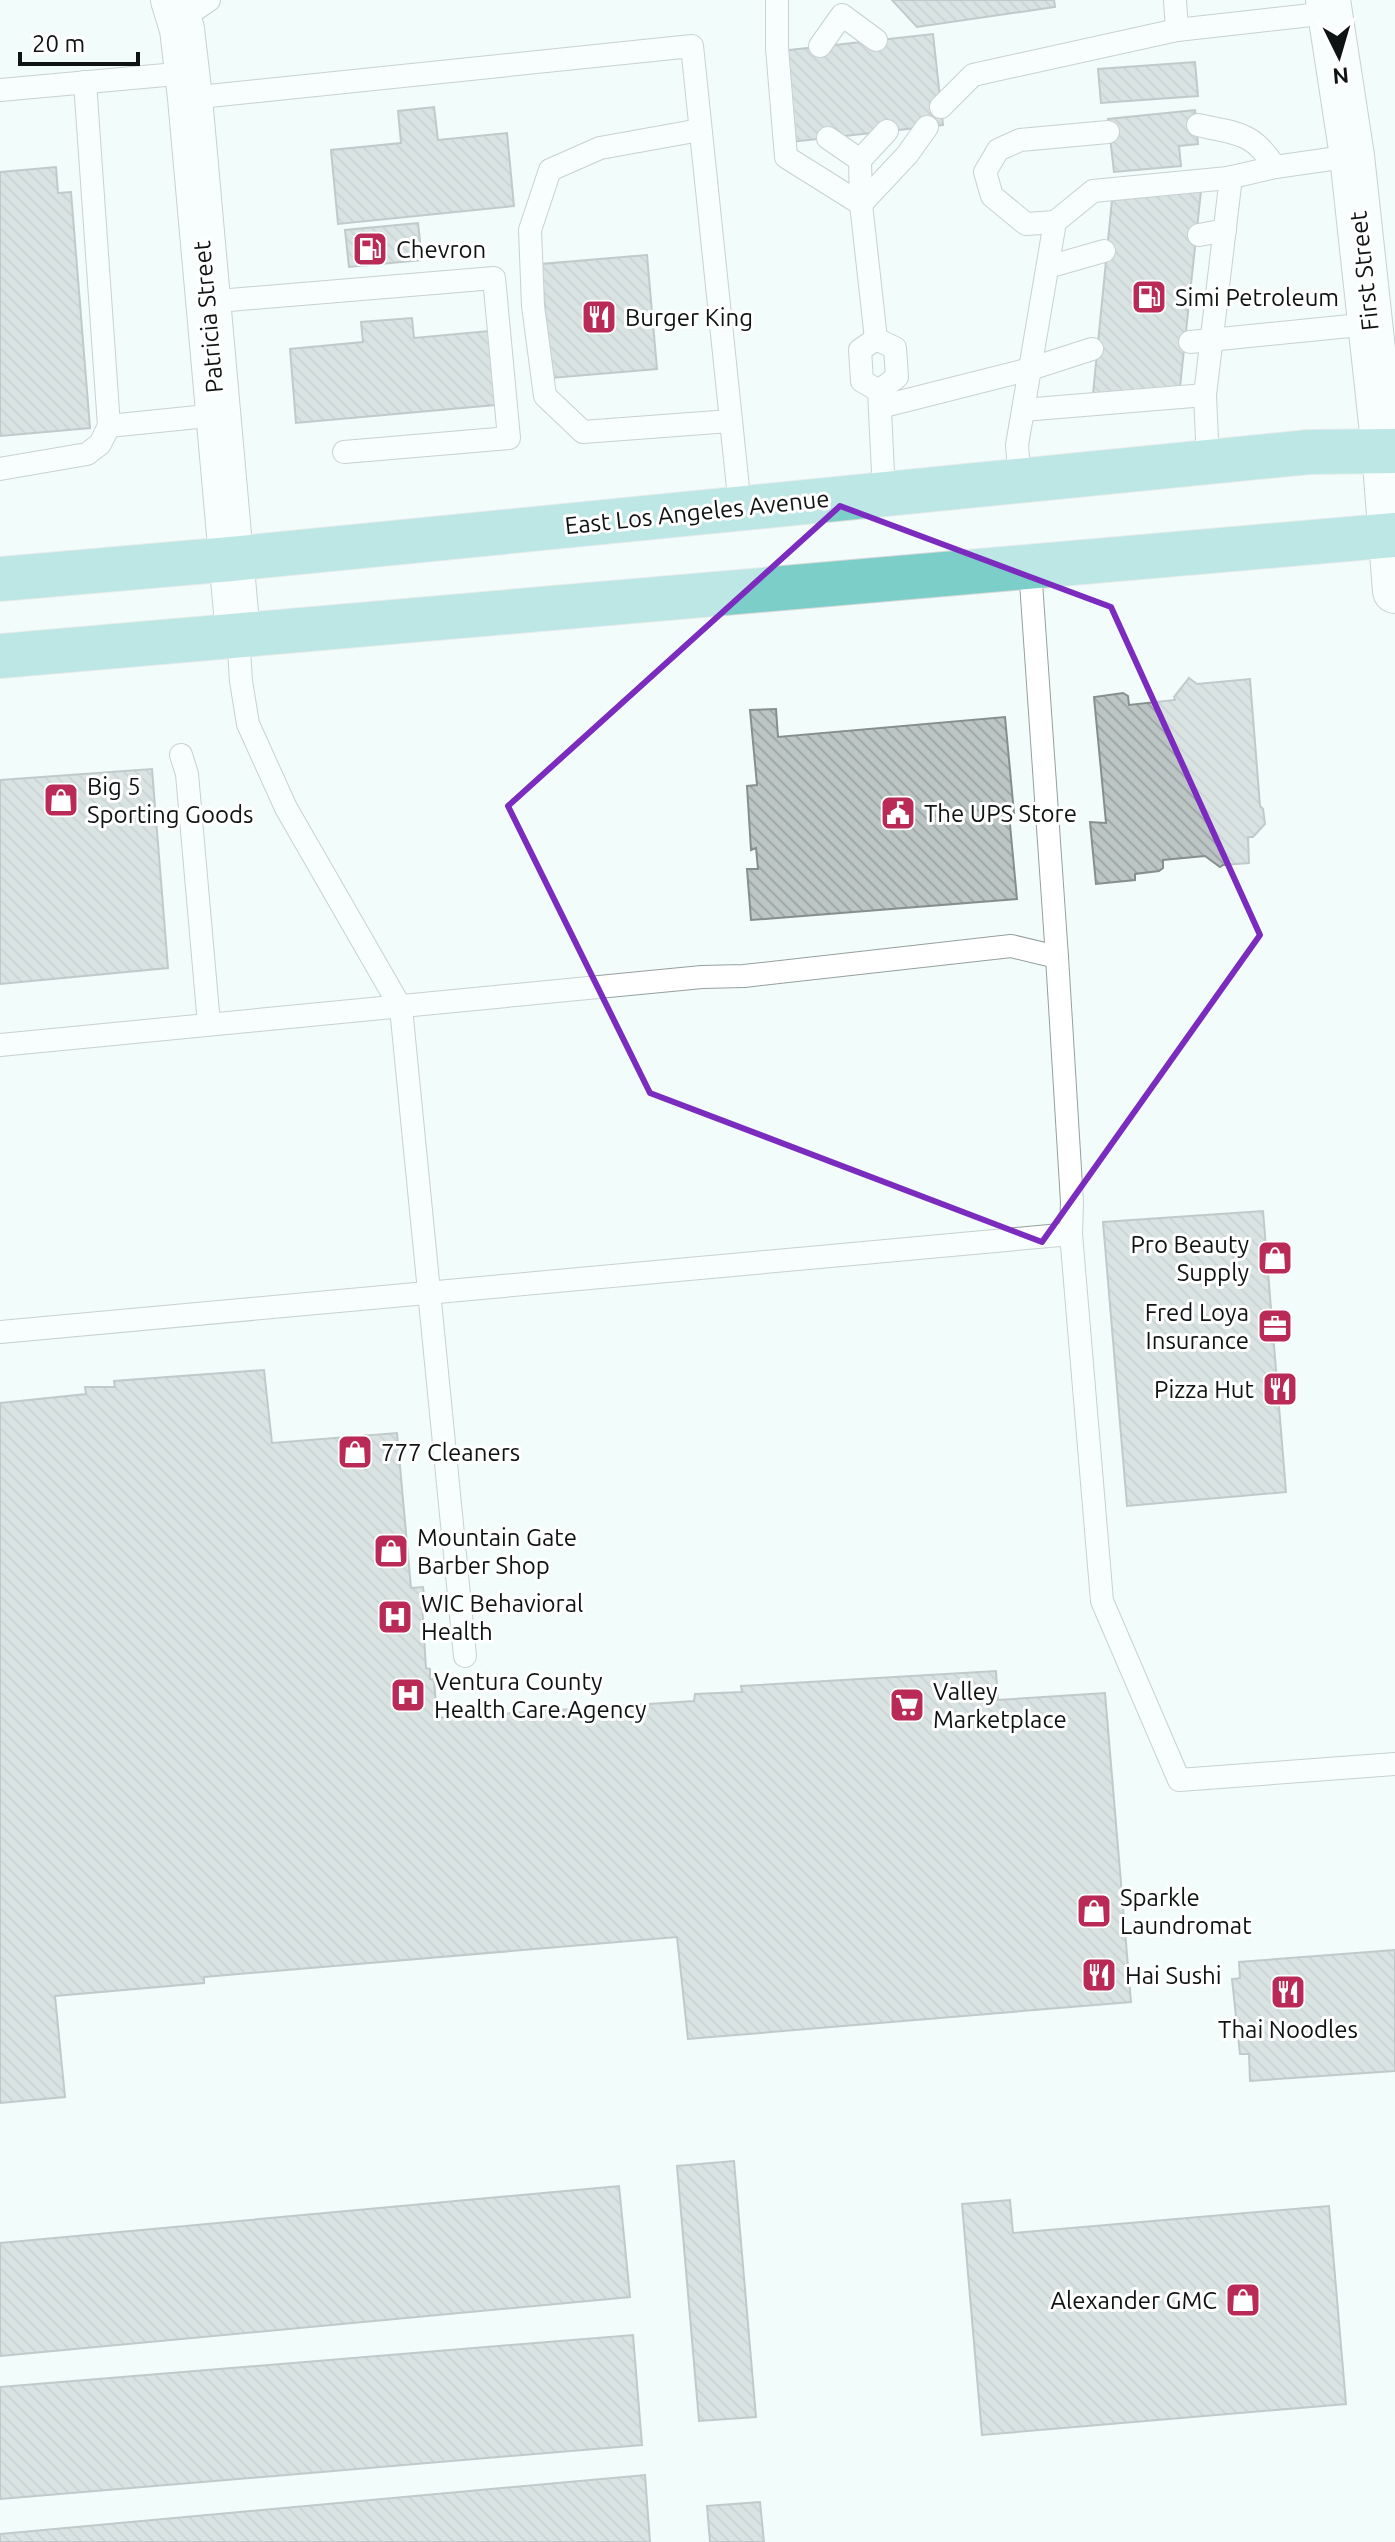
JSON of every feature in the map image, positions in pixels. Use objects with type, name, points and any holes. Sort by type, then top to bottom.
[{"type":"main road","name":"East Los Angeles Avenue","points":[[0,579],[231,559],[1309,452],[1390,451]]},
{"type":"main road","points":[[0,656],[1393,535]]},
{"type":"street","name":"First Street","points":[[1328,6],[1352,156],[1370,324],[1390,451],[1395,591]]},
{"type":"street","name":"Patricia Street","points":[[187,7],[188,85],[238,635]]},
{"type":"lane","points":[[777,0],[777,48],[786,157],[861,204]]},
{"type":"lane","points":[[1175,0],[1177,30]]},
{"type":"lane","points":[[941,107],[973,75],[1177,30],[1256,20],[1328,6]]},
{"type":"lane","points":[[820,46],[841,7],[876,40]]},
{"type":"lane","points":[[0,90],[85,82],[188,85],[692,46],[740,507]]},
{"type":"lane","points":[[0,469],[87,454],[100,444],[109,426],[85,82]]},
{"type":"lane","points":[[1198,125],[1249,137],[1263,148],[1275,167]]},
{"type":"lane","points":[[861,204],[907,155],[927,127]]},
{"type":"lane","points":[[700,130],[600,148],[550,170],[530,230],[533,306],[545,396],[583,432],[730,421]]},
{"type":"lane","points":[[876,339],[861,204],[860,160],[887,131]]},
{"type":"lane","points":[[1108,132],[1020,140],[998,150],[985,172],[992,196],[1026,224],[1055,222],[1093,191],[1231,177],[1352,156]]},
{"type":"lane","points":[[828,138],[860,160]]},
{"type":"lane","points":[[1208,462],[1201,341],[1225,230],[1231,177]]},
{"type":"lane","points":[[1020,480],[1017,445],[1055,222]]},
{"type":"lane","points":[[1199,235],[1225,230]]},
{"type":"lane","points":[[1048,267],[1104,251]]},
{"type":"lane","points":[[206,302],[494,278],[509,438],[344,452]]},
{"type":"lane","points":[[1201,341],[1370,324]]},
{"type":"lane","points":[[876,339],[895,348],[897,377],[880,399],[884,493]]},
{"type":"lane","points":[[876,339],[860,350],[862,381],[880,399]]},
{"type":"lane","points":[[880,399],[1030,369],[1092,349]]},
{"type":"lane","points":[[1023,410],[1205,395]]},
{"type":"lane","points":[[109,426],[217,415]]},
{"type":"lane","points":[[1030,568],[1057,957],[1072,1202],[1071,1234],[1102,1601],[1179,1780],[1395,1764]]},
{"type":"lane","points":[[238,635],[248,724],[286,808],[401,1008],[465,1656]]},
{"type":"lane","points":[[181,755],[187,774],[209,1024]]},
{"type":"lane","points":[[0,1045],[702,977],[744,976],[1011,946],[1057,957]]},
{"type":"lane","points":[[0,1332],[1071,1234]]},
{"type":"highlighted area","points":[[840,506],[1111,607],[1260,935],[1042,1242],[650,1093],[508,806]]},
{"type":"building","points":[[892,0],[1054,0],[1055,7],[917,27]]},
{"type":"building","points":[[933,34],[943,125],[791,142],[781,51]]},
{"type":"building","points":[[1195,62],[1198,96],[1101,103],[1098,69]]},
{"type":"building","points":[[434,107],[438,140],[507,133],[514,206],[338,224],[331,150],[401,143],[398,111]]},
{"type":"building","points":[[1195,110],[1198,144],[1179,146],[1181,166],[1114,172],[1108,119]]},
{"type":"building","points":[[56,167],[58,193],[71,192],[90,428],[0,436],[0,172]]},
{"type":"building","points":[[1201,191],[1180,387],[1093,394],[1112,200]]},
{"type":"building","points":[[418,223],[422,260],[349,267],[345,230]]},
{"type":"building","name":"Burger King","points":[[647,255],[657,369],[551,378],[541,264]]},
{"type":"building","points":[[412,318],[414,338],[489,331],[495,405],[296,423],[290,349],[363,342],[361,322]]},
{"type":"building","points":[[1189,678],[1197,684],[1250,679],[1260,806],[1265,824],[1253,837],[1248,837],[1249,863],[1220,867],[1205,856],[1163,860],[1163,868],[1159,871],[1135,874],[1135,880],[1096,884],[1090,822],[1106,823],[1094,697],[1123,693],[1128,696],[1129,705],[1175,700],[1174,697]]},
{"type":"building","points":[[776,709],[778,737],[1005,717],[1014,813],[1009,814],[1017,899],[751,920],[747,869],[758,869],[756,848],[751,850],[747,786],[757,785],[750,710]]},
{"type":"building","points":[[152,769],[168,968],[0,984],[0,780]]},
{"type":"building","points":[[1263,1211],[1286,1492],[1127,1506],[1103,1222]]},
{"type":"building","points":[[264,1370],[272,1443],[397,1433],[411,1588],[423,1587],[426,1668],[430,1669],[430,1679],[434,1679],[437,1718],[694,1701],[695,1694],[742,1692],[741,1686],[996,1671],[998,1700],[1105,1693],[1131,2002],[688,2039],[677,1937],[204,1977],[204,1983],[55,1996],[65,2097],[0,2103],[0,1403],[86,1394],[85,1387],[115,1387],[114,1381]]},
{"type":"building","points":[[1395,1950],[1395,2071],[1250,2081],[1249,2054],[1240,2054],[1232,1979],[1240,1978],[1239,1962]]},
{"type":"building","points":[[734,2161],[756,2417],[699,2421],[677,2166]]},
{"type":"building","points":[[619,2186],[630,2297],[0,2356],[0,2243]]},
{"type":"building","points":[[1010,2200],[1013,2233],[1329,2206],[1346,2404],[982,2435],[962,2204]]},
{"type":"building","points":[[633,2335],[642,2445],[0,2499],[0,2387]]},
{"type":"building","points":[[645,2475],[650,2542],[0,2542],[0,2534]]},
{"type":"building","points":[[760,2502],[764,2542],[710,2542],[707,2506]]},
{"type":"place","name":"Chevron","points":[[370,249]]},
{"type":"place","name":"Simi Petroleum","points":[[1149,297]]},
{"type":"place","name":"Burger King","points":[[599,317]]},
{"type":"place","name":"Big 5 Sporting Goods","points":[[61,800]]},
{"type":"place","name":"The UPS Store","points":[[898,813]]},
{"type":"place","name":"Pro Beauty Supply","points":[[1275,1258]]},
{"type":"place","name":"Fred Loya Insurance","points":[[1275,1326]]},
{"type":"place","name":"Pizza Hut","points":[[1280,1389]]},
{"type":"place","name":"777 Cleaners","points":[[355,1452]]},
{"type":"place","name":"Mountain Gate Barber Shop","points":[[391,1551]]},
{"type":"place","name":"WIC Behavioral Health","points":[[395,1617]]},
{"type":"place","name":"Ventura County Health Care.Agency","points":[[408,1695]]},
{"type":"place","name":"Valley Marketplace","points":[[907,1705]]},
{"type":"place","name":"Sparkle Laundromat","points":[[1094,1911]]},
{"type":"place","name":"Hai Sushi","points":[[1099,1975]]},
{"type":"place","name":"Thai Noodles","points":[[1288,1992]]},
{"type":"place","name":"Alexander GMC","points":[[1243,2300]]}]
